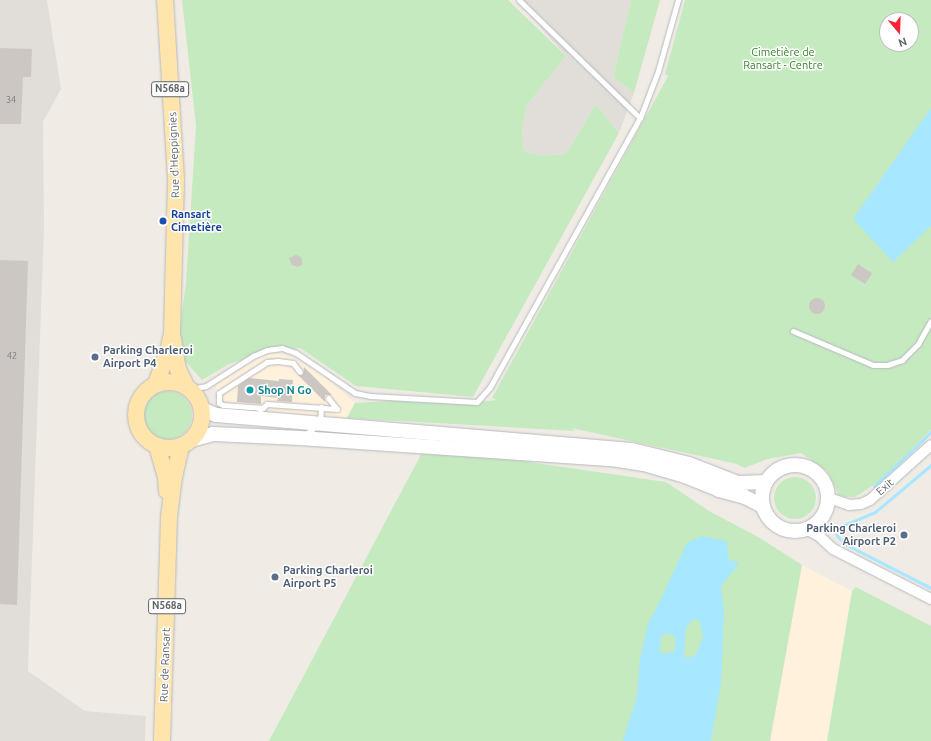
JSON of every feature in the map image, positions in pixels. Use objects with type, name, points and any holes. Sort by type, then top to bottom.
[{"type":"main road","name":"Rue d'Heppignies","points":[[165,0],[176,179],[172,333],[178,369],[189,387]]},
{"type":"main road","name":"Rue d'Heppignies","points":[[156,384],[172,333]]},
{"type":"main road","points":[[186,443],[169,448],[157,446],[147,440],[140,432],[136,415],[139,399],[146,390],[156,384],[166,381],[177,382],[189,387]]},
{"type":"main road","name":"N568a","points":[[186,443],[198,432],[202,420],[202,409],[198,398],[189,387]]},
{"type":"main road","name":"Rue de Ransart","points":[[162,741],[170,516],[174,477],[186,443]]},
{"type":"main road","name":"Rue de Ransart","points":[[157,446],[166,478],[170,516]]},
{"type":"street","points":[[202,409],[216,415],[258,413],[320,423],[632,450],[689,464],[738,483],[766,482]]},
{"type":"street","points":[[186,443],[213,434],[300,438],[612,459],[644,464],[685,476],[728,493],[745,497],[763,506]]},
{"type":"street","name":"Exit","points":[[829,498],[849,505],[862,504],[882,491],[931,445]]},
{"type":"street","points":[[897,477],[931,452]]},
{"type":"street","points":[[790,465],[804,465],[812,468],[822,477],[828,489],[829,498],[823,517],[816,524],[806,529],[791,531],[776,525],[770,520],[763,506],[762,498],[766,482],[778,469],[790,465]]},
{"type":"street","points":[[806,529],[819,536],[833,549],[931,599]]},
{"type":"lane","points":[[519,0],[640,118]]},
{"type":"lane","points":[[189,387],[206,386],[253,356],[267,350],[282,348],[296,353],[355,393],[370,396],[477,402],[490,387],[640,118],[658,71],[678,0]]},
{"type":"lane","points":[[793,330],[873,365],[887,365],[902,360],[918,344],[931,321]]},
{"type":"lane","points":[[300,372],[293,363],[278,361],[267,362],[219,393],[217,398],[219,403],[222,405],[258,413],[267,404],[337,409],[328,398]]},
{"type":"lane","points":[[300,438],[320,423],[321,408]]},
{"type":"shaded area","points":[[0,0],[47,0],[61,89],[43,122],[44,227],[28,671],[85,711],[146,716],[145,741],[0,741]]},
{"type":"shaded area","points":[[516,0],[631,0],[613,77],[634,93],[619,133],[596,104],[566,154],[542,156],[524,151],[522,129],[527,105],[566,56]]},
{"type":"shaded area","points":[[269,351],[295,358],[325,377],[355,403],[342,425],[216,415],[216,385]]},
{"type":"shaded area","points":[[802,565],[852,591],[827,741],[770,741]]},
{"type":"green space","points":[[182,0],[508,0],[566,56],[527,105],[522,129],[524,151],[542,156],[566,154],[596,104],[619,133],[473,397],[356,386],[300,348],[269,351],[229,364],[202,380],[177,352],[186,282],[196,126]]},
{"type":"green space","points":[[631,0],[660,0],[634,93],[613,77]]},
{"type":"green space","name":"Cimetière de Ransart - Centre","points":[[685,0],[931,0],[931,430],[880,481],[855,497],[844,497],[839,495],[827,471],[801,453],[768,459],[744,468],[737,464],[571,428],[576,431],[347,418],[355,403],[427,399],[477,402],[496,400],[492,398],[668,76],[665,74]]},
{"type":"green space","points":[[168,391],[177,393],[185,398],[190,406],[192,415],[190,424],[185,432],[177,437],[168,439],[159,437],[151,432],[146,424],[144,415],[146,406],[151,398],[159,393]]},
{"type":"green space","points":[[425,447],[666,482],[709,511],[760,538],[802,565],[770,741],[269,741]]},
{"type":"green space","points":[[791,477],[799,477],[807,480],[813,486],[816,498],[813,510],[807,516],[799,519],[791,519],[783,516],[777,510],[774,502],[774,494],[777,486],[783,480]]},
{"type":"green space","points":[[856,587],[931,626],[931,741],[827,741],[852,591]]},
{"type":"water","points":[[931,108],[931,226],[893,262],[853,219]]},
{"type":"water","points":[[702,536],[727,541],[728,558],[739,564],[721,586],[724,612],[721,683],[711,741],[623,741],[637,696],[640,659],[648,624],[687,543]],"holes":[[[693,619],[699,620],[703,636],[697,653],[689,658],[684,657],[686,628]],[[668,633],[675,637],[675,651],[664,654],[660,651],[661,637]]]},
{"type":"building","points":[[0,48],[32,49],[31,77],[23,77],[21,124],[0,124]]},
{"type":"building","points":[[296,255],[301,257],[302,260],[302,265],[298,267],[292,265],[289,258]]},
{"type":"building","points":[[0,260],[28,261],[17,605],[0,604]]},
{"type":"building","points":[[858,264],[872,273],[865,284],[851,275]]},
{"type":"building","points":[[814,298],[820,298],[825,303],[823,312],[820,314],[814,314],[809,309],[809,303]]},
{"type":"building","points":[[304,367],[332,395],[325,395],[325,402],[298,375],[303,375]]},
{"type":"building","points":[[249,378],[279,381],[279,379],[293,380],[292,402],[277,401],[278,398],[261,396],[261,404],[237,402],[238,386]]},
{"type":"waterway","points":[[874,486],[931,432]]},
{"type":"waterway","points":[[931,465],[875,512],[845,525],[835,532],[847,545],[931,588]]},
{"type":"place","name":"Ransart Cimetière","points":[[163,221]]},
{"type":"place","name":"Parking Charleroi Airport P4","points":[[95,357]]},
{"type":"place","name":"Shop N Go","points":[[250,390]]},
{"type":"place","name":"Parking Charleroi Airport P2","points":[[904,535]]},
{"type":"place","name":"Parking Charleroi Airport P5","points":[[275,577]]}]
